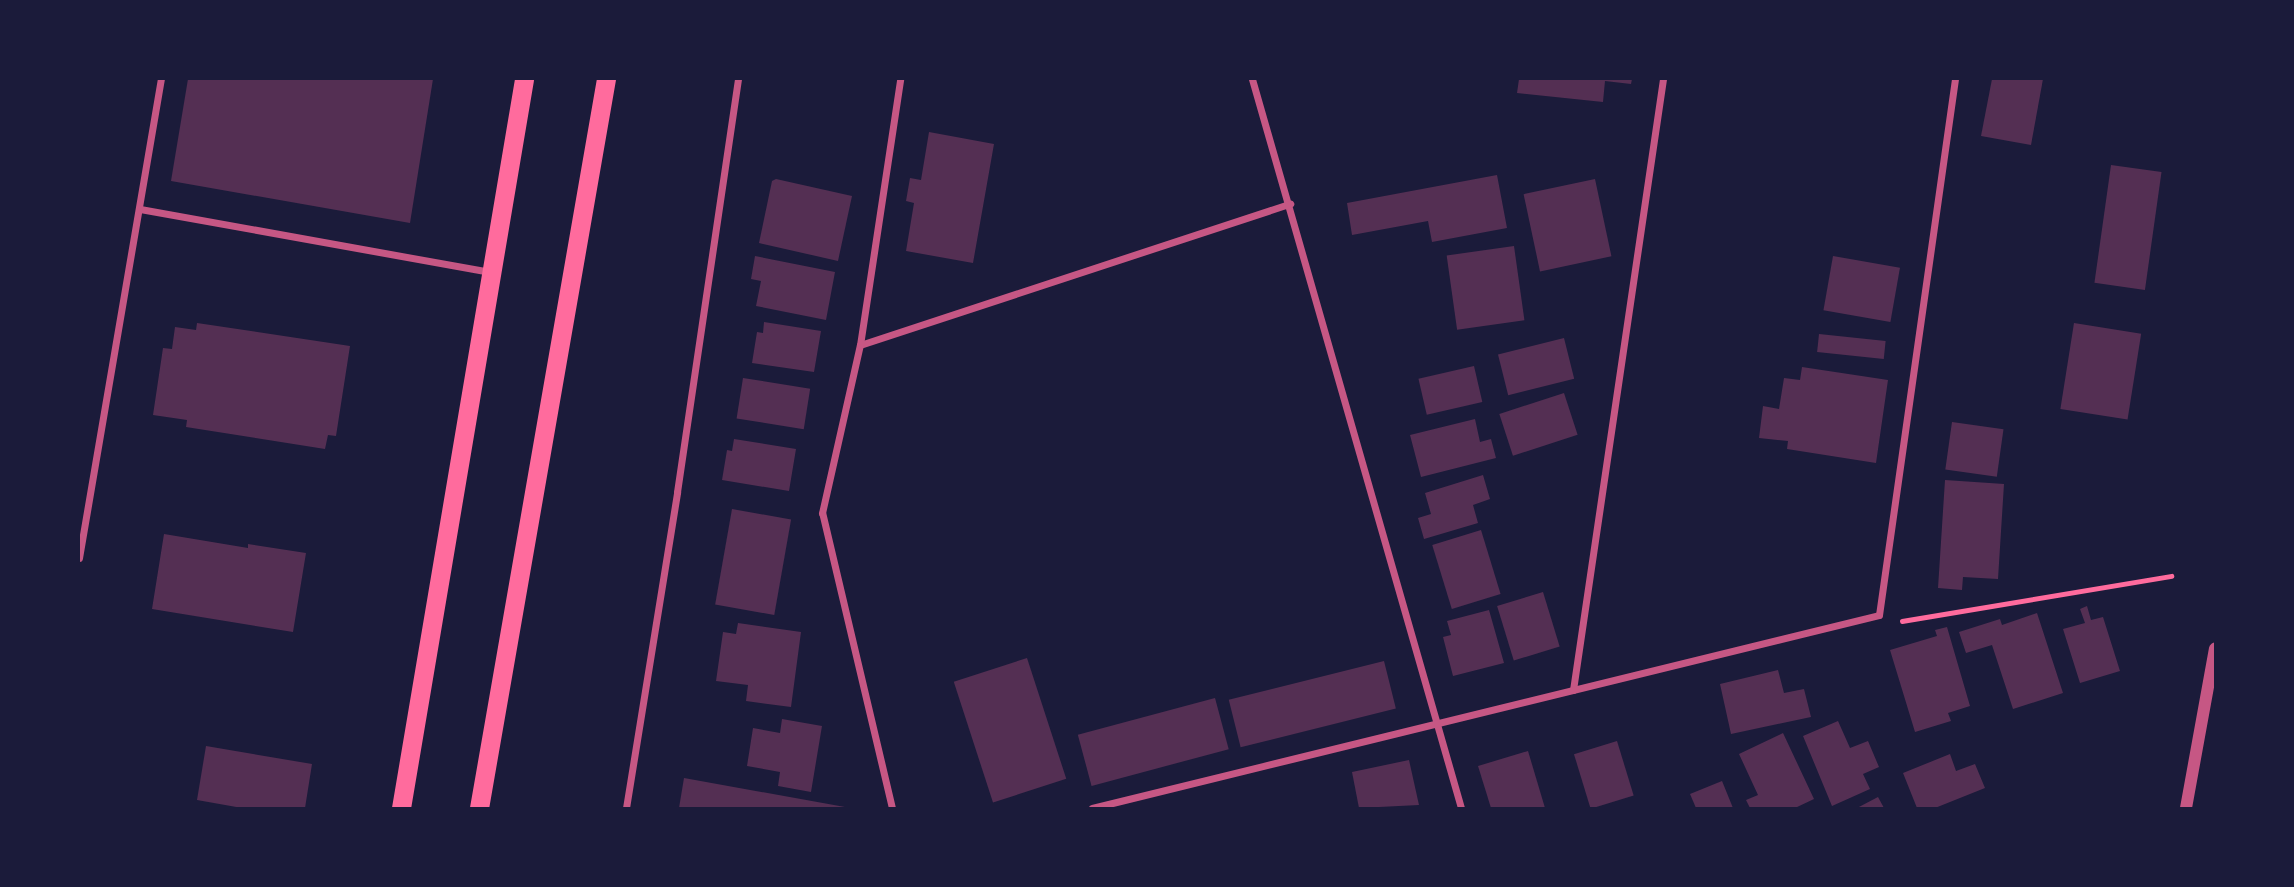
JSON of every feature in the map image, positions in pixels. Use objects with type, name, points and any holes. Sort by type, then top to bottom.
[{"type":"highway","points":[[401,808],[524,79]]},
{"type":"highway","points":[[479,808],[606,79]]},
{"type":"street","points":[[79,558],[161,79]]},
{"type":"street","points":[[626,808],[677,492],[738,79]]},
{"type":"street","points":[[892,808],[822,513],[860,345],[900,79]]},
{"type":"street","points":[[1252,79],[1461,808]]},
{"type":"street","points":[[1573,690],[1663,79]]},
{"type":"street","points":[[1092,808],[1879,615],[1955,79]]},
{"type":"street","points":[[860,345],[1290,204]]},
{"type":"street","points":[[140,209],[492,272]]},
{"type":"street","points":[[2186,808],[2215,649]]},
{"type":"path","points":[[1879,615],[1902,621],[2171,576]]},
{"type":"building","points":[[188,79],[433,79],[410,223],[171,181]]},
{"type":"building","points":[[1519,79],[1632,79],[1631,84],[1605,81],[1603,102],[1517,93]]},
{"type":"building","points":[[1992,79],[2043,79],[2031,145],[1981,136]]},
{"type":"building","points":[[929,132],[994,144],[973,263],[906,251],[914,203],[906,201],[910,178],[921,180]]},
{"type":"building","points":[[2111,165],[2162,172],[2145,290],[2094,283]]},
{"type":"building","points":[[1497,175],[1507,228],[1432,242],[1428,221],[1352,235],[1347,203]]},
{"type":"building","points":[[776,179],[852,196],[838,261],[759,243],[772,181]]},
{"type":"building","points":[[1595,179],[1611,256],[1540,271],[1524,194]]},
{"type":"building","points":[[1514,246],[1524,320],[1457,330],[1447,255]]},
{"type":"building","points":[[755,256],[835,272],[826,320],[756,306],[761,281],[751,279]]},
{"type":"building","points":[[1833,256],[1900,268],[1890,322],[1823,310]]},
{"type":"building","points":[[764,322],[821,331],[814,372],[752,363],[757,332],[763,333]]},
{"type":"building","points":[[197,323],[350,346],[336,436],[328,435],[325,449],[186,427],[187,420],[153,415],[163,348],[172,349],[175,327],[196,330]]},
{"type":"building","points":[[2074,323],[2141,334],[2128,420],[2060,409]]},
{"type":"building","points":[[1819,334],[1886,341],[1884,359],[1817,352]]},
{"type":"building","points":[[1564,338],[1574,379],[1508,395],[1498,354]]},
{"type":"building","points":[[1474,366],[1482,402],[1427,415],[1418,379]]},
{"type":"building","points":[[1802,367],[1888,380],[1876,463],[1787,449],[1788,441],[1759,438],[1763,406],[1779,409],[1784,378],[1800,380]]},
{"type":"building","points":[[743,378],[810,389],[804,429],[737,418]]},
{"type":"building","points":[[1564,393],[1578,435],[1513,456],[1499,414]]},
{"type":"building","points":[[1475,419],[1480,442],[1491,439],[1496,458],[1421,477],[1410,435]]},
{"type":"building","points":[[1952,422],[2003,429],[1997,477],[1945,470]]},
{"type":"building","points":[[734,439],[796,449],[789,491],[722,480],[727,450],[732,451]]},
{"type":"building","points":[[1483,475],[1490,499],[1473,505],[1478,523],[1424,539],[1418,518],[1431,514],[1425,493]]},
{"type":"building","points":[[1945,480],[2004,484],[1998,579],[1963,577],[1962,590],[1938,588]]},
{"type":"building","points":[[732,509],[791,519],[774,615],[715,605]]},
{"type":"building","points":[[1481,530],[1501,594],[1452,609],[1432,545]]},
{"type":"building","points":[[164,534],[248,548],[248,544],[306,553],[293,632],[152,609]]},
{"type":"building","points":[[1543,592],[1560,647],[1514,661],[1497,606]]},
{"type":"building","points":[[2087,606],[2091,620],[2103,617],[2120,671],[2080,683],[2063,629],[2085,623],[2080,609]]},
{"type":"building","points":[[1489,610],[1504,663],[1453,676],[1443,637],[1451,635],[1447,621]]},
{"type":"building","points":[[2037,613],[2063,693],[2013,709],[1992,645],[1966,653],[1959,632],[2000,619],[2002,625]]},
{"type":"building","points":[[738,623],[801,632],[791,707],[746,701],[748,685],[716,681],[723,632],[736,634]]},
{"type":"building","points":[[1947,627],[1970,706],[1948,713],[1951,721],[1915,732],[1890,650],[1937,636],[1935,630]]},
{"type":"building","points":[[1027,658],[1066,779],[993,803],[954,682]]},
{"type":"building","points":[[1384,661],[1396,709],[1241,747],[1229,700]]},
{"type":"building","points":[[1778,670],[1784,693],[1804,689],[1811,717],[1731,734],[1720,684]]},
{"type":"building","points":[[1215,698],[1229,749],[1092,786],[1078,735]]},
{"type":"building","points":[[782,719],[822,726],[811,792],[778,786],[780,772],[747,766],[753,728],[780,733]]},
{"type":"building","points":[[1838,721],[1850,748],[1868,741],[1879,767],[1863,774],[1870,789],[1832,806],[1803,736]]},
{"type":"building","points":[[1783,733],[1814,799],[1795,808],[1750,808],[1746,800],[1758,795],[1739,754]]},
{"type":"building","points":[[1617,741],[1634,796],[1590,808],[1574,754]]},
{"type":"building","points":[[206,746],[312,764],[305,808],[242,808],[197,800]]},
{"type":"building","points":[[1528,751],[1545,808],[1491,808],[1478,766]]},
{"type":"building","points":[[1950,754],[1956,771],[1975,764],[1985,788],[1935,808],[1917,808],[1903,773]]},
{"type":"building","points":[[1409,760],[1419,805],[1359,808],[1352,772]]},
{"type":"building","points":[[684,778],[845,807],[845,808],[679,808]]},
{"type":"building","points":[[1722,781],[1733,808],[1696,808],[1690,794]]},
{"type":"building","points":[[1878,797],[1884,808],[1857,808]]}]
